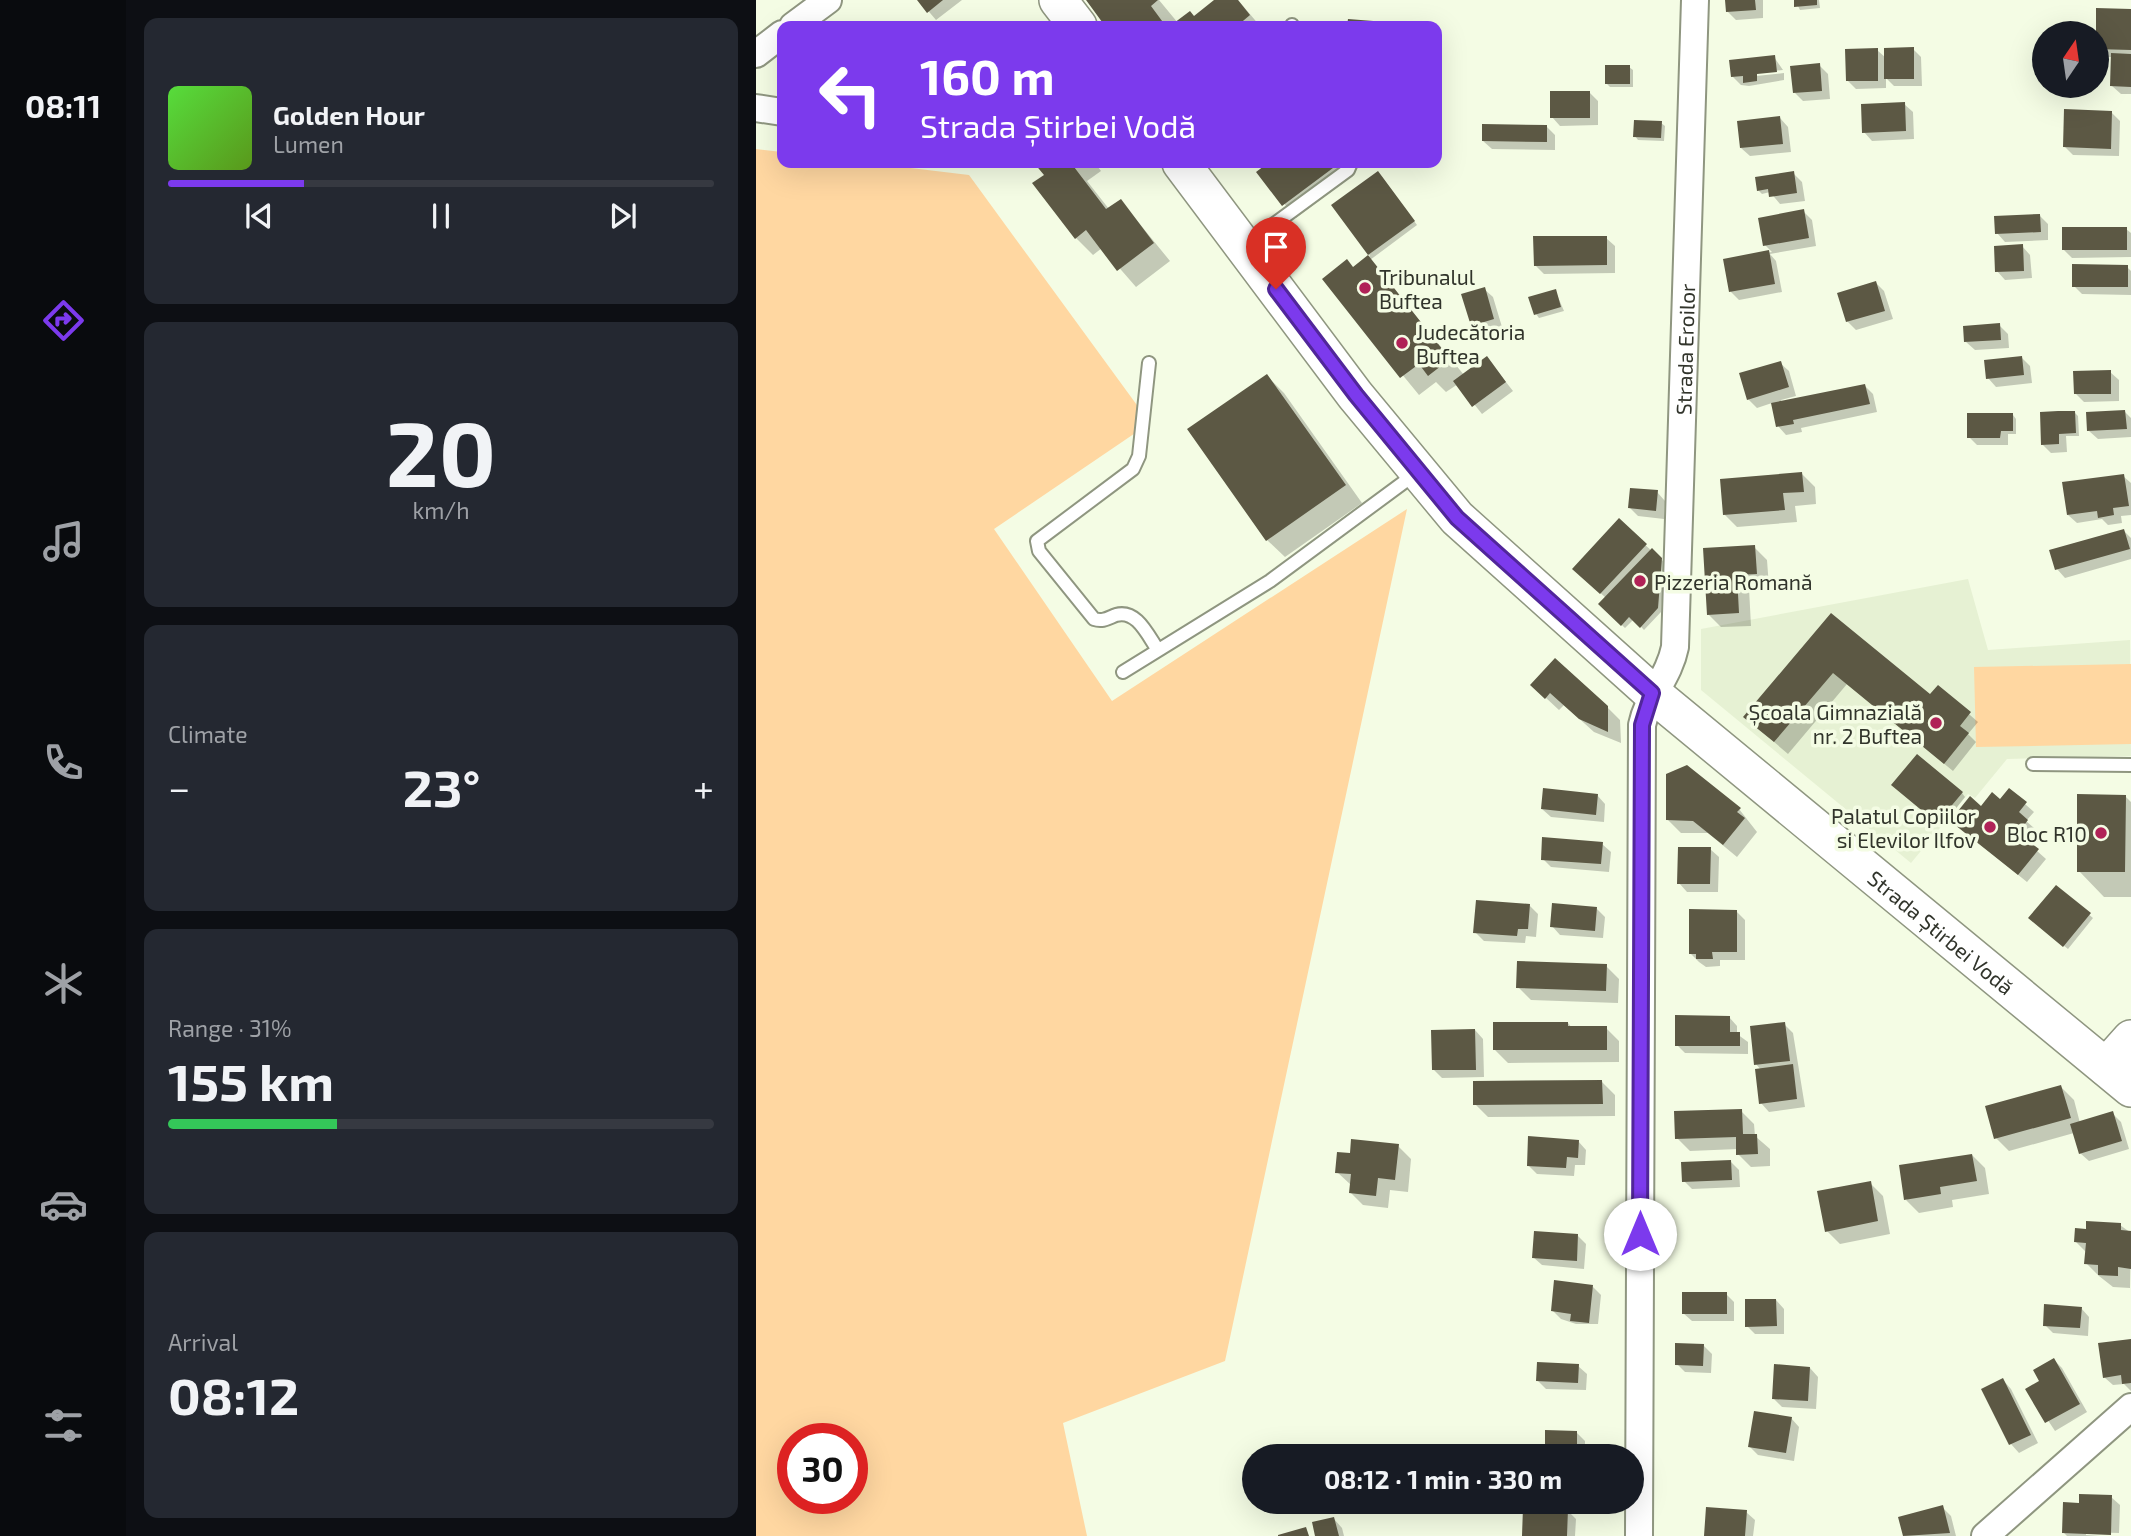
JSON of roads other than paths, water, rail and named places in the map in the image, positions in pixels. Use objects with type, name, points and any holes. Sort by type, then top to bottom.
[{"type":"street","points":[[800,21],[828,0]]},
{"type":"street","points":[[1058,0],[1074,21]]},
{"type":"street","name":"Strada Eroilor","points":[[1639,1536],[1642,725],[1652,693],[1664,679],[1675,648],[1695,0]]},
{"type":"street","points":[[756,54],[777,38]]},
{"type":"street","points":[[756,108],[777,111]]},
{"type":"street","name":"Strada Știrbei Vodă","points":[[1186,168],[1417,472],[1457,518],[1652,693],[2118,1077]]},
{"type":"street","points":[[2118,1077],[2131,1040]]},
{"type":"street","points":[[1985,1536],[2131,1408]]},
{"type":"lane","points":[[1244,247],[1349,168]]},
{"type":"lane","points":[[1149,363],[1139,456],[1133,469],[1037,541],[1039,551],[1094,620],[1102,621],[1121,613],[1130,615],[1139,622],[1157,650]]},
{"type":"lane","points":[[1123,672],[1270,581],[1417,472]]},
{"type":"lane","points":[[2034,764],[2131,765]]},
{"type":"place","name":"Tribunalul Buftea","points":[[1365,288]]},
{"type":"place","name":"Judecătoria Buftea","points":[[1402,343]]},
{"type":"place","name":"Pizzeria Romană","points":[[1640,581]]},
{"type":"place","name":"Școala Gimnazială nr. 2 Buftea","points":[[1936,723]]},
{"type":"place","name":"Palatul Copiilor si Elevilor Ilfov","points":[[1990,827]]},
{"type":"place","name":"Bloc R10","points":[[2101,833]]}]
